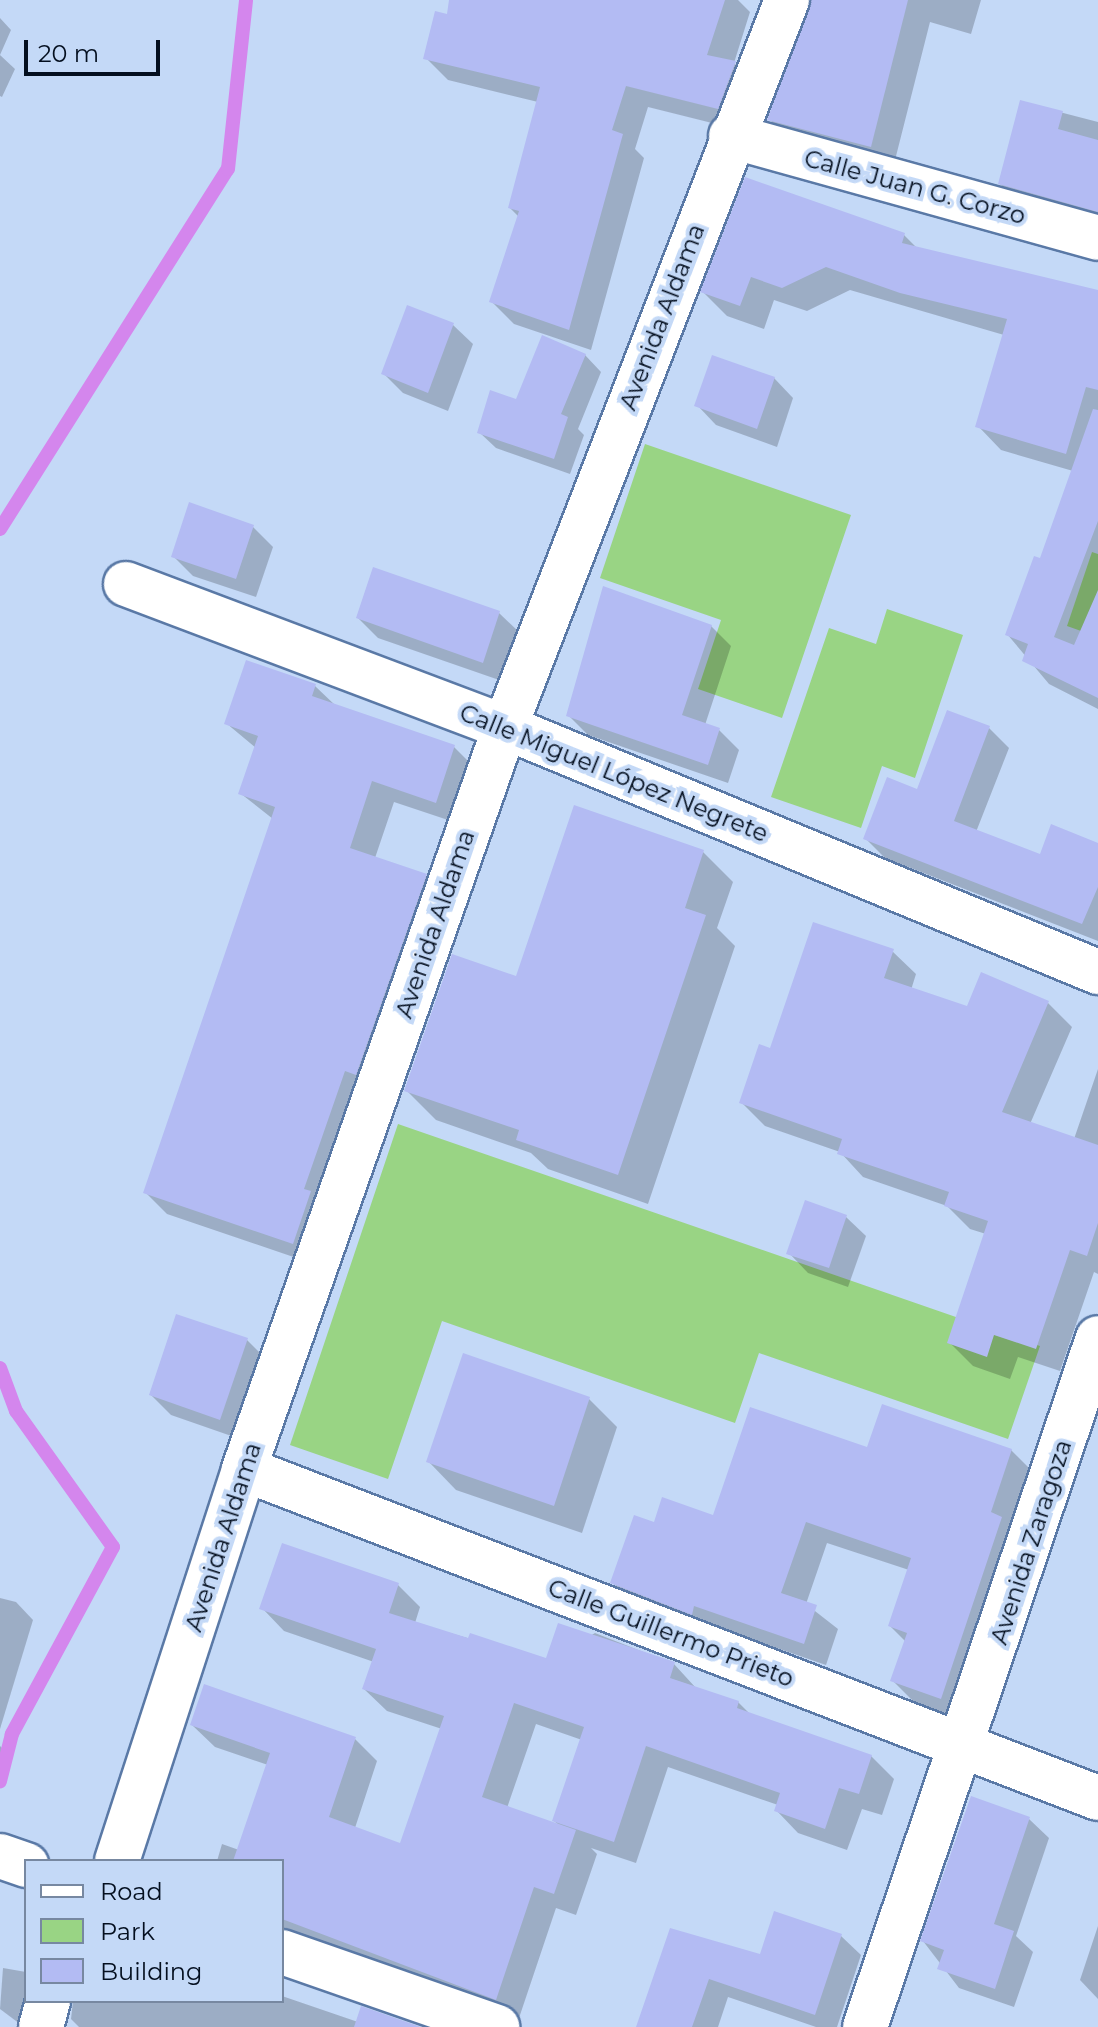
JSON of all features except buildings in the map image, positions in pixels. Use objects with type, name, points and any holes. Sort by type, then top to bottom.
[{"type":"street","name":"Avenida Aldama","points":[[118,1859],[244,1469],[505,727],[731,136],[787,0]]},
{"type":"street","name":"Calle Juan G. Corzo","points":[[731,136],[1098,238]]},
{"type":"street","name":"Calle Miguel López Negrete","points":[[126,584],[505,727],[1098,972]]},
{"type":"street","name":"Avenida Zaragoza","points":[[865,2027],[963,1745],[1098,1338]]},
{"type":"street","name":"Calle Guillermo Prieto","points":[[244,1469],[1098,1798]]},
{"type":"street","points":[[0,1856],[24,1864]]},
{"type":"street","points":[[284,1953],[497,2027]]},
{"type":"street","points":[[41,2027],[47,2003]]},
{"type":"green space","points":[[645,444],[851,515],[782,718],[698,689],[721,620],[600,578]]},
{"type":"green space","points":[[1092,552],[1098,554],[1098,637],[1067,626]]},
{"type":"green space","points":[[887,609],[963,635],[915,778],[882,766],[861,828],[771,797],[829,628],[876,644]]},
{"type":"green space","points":[[398,1124],[1040,1346],[1008,1439],[759,1353],[735,1423],[442,1321],[388,1479],[290,1445]]},
{"type":"waterway","points":[[0,529],[228,169],[246,0]]},
{"type":"waterway","points":[[0,1368],[16,1411],[113,1547],[12,1734],[0,1781]]}]
